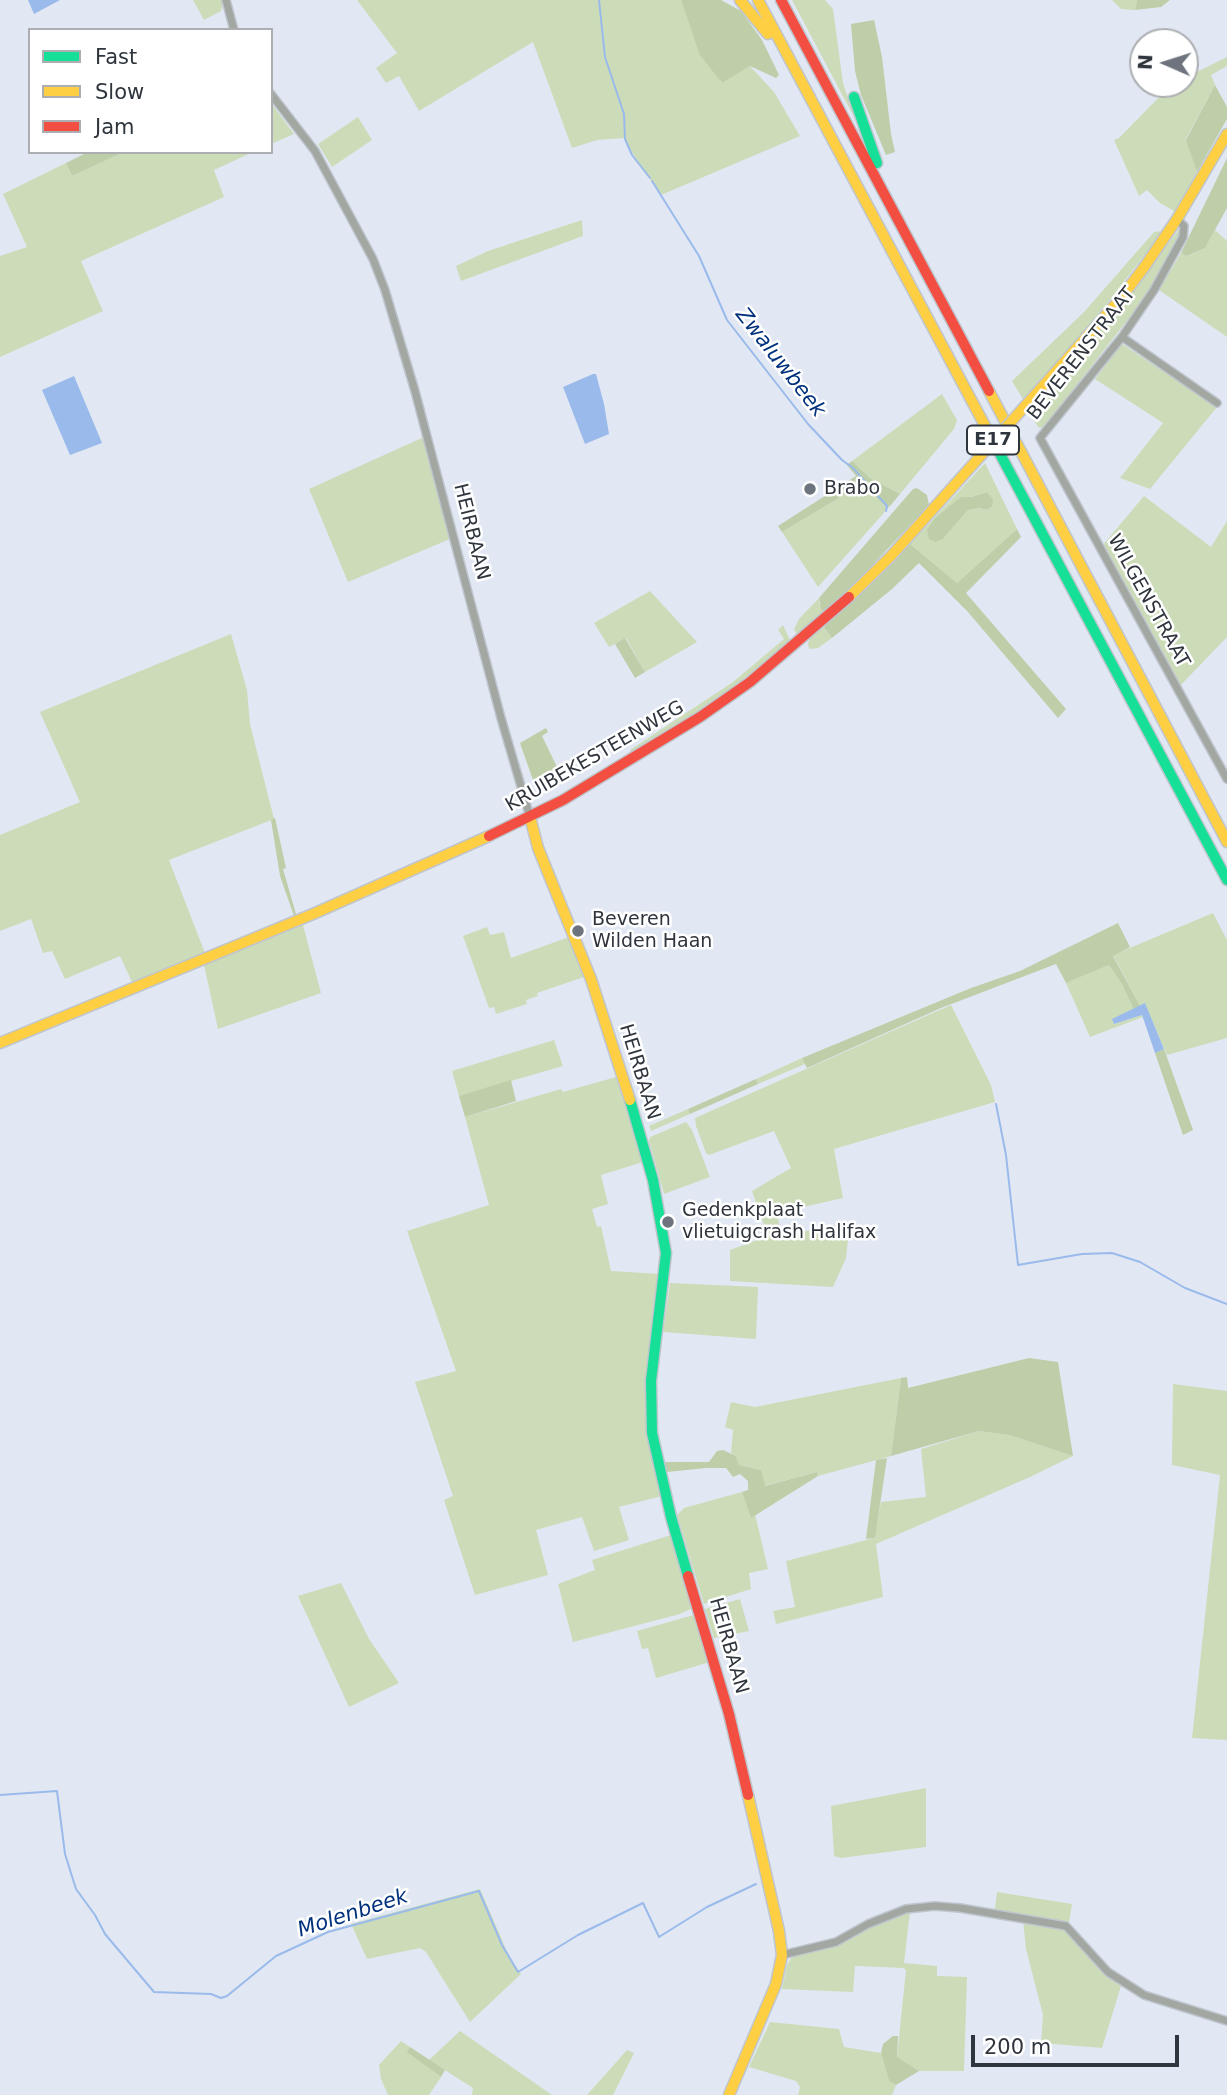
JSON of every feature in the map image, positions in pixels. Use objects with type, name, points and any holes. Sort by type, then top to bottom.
[{"type":"main road","points":[[740,0],[758,20],[806,88]]},
{"type":"main road","name":"E17","points":[[758,0],[1227,880]]},
{"type":"main road","name":"E17","points":[[781,0],[887,195],[1227,842]]},
{"type":"main road","points":[[854,97],[887,195]]},
{"type":"main road","name":"BEVERENSTRAAT","points":[[1035,395],[1121,298],[1177,219],[1213,162],[1227,134]]},
{"type":"main road","name":"KRUIBEKESTEENWEG","points":[[0,1043],[313,914],[530,817],[689,724],[750,682],[799,643],[845,601],[891,556],[1035,395]]},
{"type":"main road","name":"HEIRBAAN","points":[[530,817],[538,848],[595,990],[656,1192],[666,1253],[651,1381],[652,1433],[671,1517],[729,1714],[779,1931],[782,1955],[776,1984],[729,2095]]},
{"type":"street","points":[[226,0],[233,28]]},
{"type":"street","name":"HEIRBAAN","points":[[273,97],[315,151],[373,259],[385,290],[415,391],[501,718],[530,817]]},
{"type":"street","name":"BEVERENSTRAAT","points":[[1040,438],[1122,337],[1154,290],[1185,231],[1177,219]]},
{"type":"street","points":[[1122,337],[1217,403]]},
{"type":"street","name":"WILGENSTRAAT","points":[[1040,438],[1227,779]]},
{"type":"street","points":[[782,1955],[836,1942],[868,1924],[906,1909],[935,1906],[960,1908],[1066,1926],[1101,1966],[1135,1990],[1175,2007],[1227,2021]]},
{"type":"green space","points":[[193,0],[224,0],[221,11],[204,20]]},
{"type":"green space","points":[[357,0],[681,0],[721,83],[750,66],[774,92],[800,136],[661,195],[624,138],[597,140],[572,148],[533,42],[419,111],[399,76],[386,83],[376,68],[397,53]]},
{"type":"green space","points":[[681,0],[721,0],[741,11],[762,40],[779,75],[776,78],[750,66],[722,83],[700,55]]},
{"type":"green space","points":[[792,0],[825,0],[833,9],[843,83],[855,119]]},
{"type":"green space","points":[[1112,0],[1137,0],[1135,10],[1121,9]]},
{"type":"green space","points":[[1137,0],[1170,0],[1161,7],[1135,10]]},
{"type":"green space","points":[[874,20],[895,152],[886,155],[861,95],[855,71],[851,24]]},
{"type":"green space","points":[[1227,57],[1227,66],[1211,75],[1215,85],[1186,139],[1197,172],[1176,212],[1160,203],[1147,190],[1139,196],[1114,140],[1158,98],[1199,98],[1199,71]]},
{"type":"green space","points":[[1215,85],[1227,107],[1227,119],[1197,172],[1186,140]]},
{"type":"green space","points":[[273,106],[294,134],[273,143]]},
{"type":"green space","points":[[358,117],[372,140],[332,167],[318,144]]},
{"type":"green space","points":[[84,154],[120,154],[72,176],[66,163]]},
{"type":"green space","points":[[120,154],[249,154],[214,170],[224,197],[81,261],[103,311],[0,357],[0,256],[27,247],[3,194],[66,163],[72,176]]},
{"type":"green space","points":[[1227,158],[1227,208],[1205,248],[1187,256],[1181,253]]},
{"type":"green space","points":[[582,220],[583,236],[461,281],[456,266],[488,251]]},
{"type":"green space","points":[[1180,228],[1182,234],[1147,295],[1044,427],[1039,428],[1029,413],[1123,304]]},
{"type":"green space","points":[[1215,230],[1227,241],[1227,337],[1159,290],[1181,253],[1188,256],[1205,248]]},
{"type":"green space","points":[[1163,231],[1093,322],[1023,399],[1012,381],[1084,312],[1154,232]]},
{"type":"green space","points":[[1122,344],[1217,407],[1150,489],[1120,478],[1163,423],[1095,379]]},
{"type":"green space","points":[[942,394],[957,420],[954,429],[900,494],[870,478],[852,461]]},
{"type":"green space","points":[[424,437],[450,539],[348,582],[309,489]]},
{"type":"green space","points":[[852,461],[870,478],[900,494],[891,505],[886,507],[868,489],[859,486],[782,532],[778,526],[856,476],[847,465]]},
{"type":"green space","points":[[985,463],[1017,529],[957,583],[910,544]],"holes":[[[987,492],[992,507],[987,510],[968,510],[943,539],[960,497]]]},
{"type":"green space","points":[[859,486],[868,489],[886,507],[891,505],[818,587],[782,532]]},
{"type":"green space","points":[[917,488],[927,495],[929,505],[847,592],[826,612],[821,609],[819,598],[913,489]]},
{"type":"green space","points":[[987,492],[993,500],[992,507],[987,510],[968,510],[943,539],[935,542],[929,539],[927,530],[934,519],[961,497]]},
{"type":"green space","points":[[1144,496],[1211,547],[1227,521],[1227,637],[1179,687],[1103,545]]},
{"type":"green space","points":[[1017,529],[1021,537],[966,593],[1066,709],[1058,718],[968,612],[919,563],[832,638],[824,627],[910,544],[957,583]]},
{"type":"green space","points":[[650,591],[697,642],[645,672],[626,638],[609,647],[594,623]]},
{"type":"green space","points":[[819,598],[819,603],[826,612],[797,635],[794,629],[799,619]]},
{"type":"green space","points":[[783,625],[790,640],[783,649],[706,707],[632,753],[630,750],[733,682],[784,639],[778,630]]},
{"type":"green space","points":[[824,627],[832,638],[818,648],[809,649],[810,639]]},
{"type":"green space","points":[[231,634],[247,690],[250,724],[274,819],[169,860],[205,953],[132,982],[120,956],[65,979],[52,951],[43,953],[31,919],[0,931],[0,835],[80,802],[40,712]]},
{"type":"green space","points":[[625,638],[645,672],[635,678],[615,644]]},
{"type":"green space","points":[[546,728],[548,732],[542,736],[558,769],[533,780],[520,743]]},
{"type":"green space","points":[[275,818],[286,868],[283,869],[296,914],[294,916],[280,876],[271,820]]},
{"type":"green space","points":[[1213,913],[1227,940],[1227,1038],[1167,1055],[1145,1004],[1140,1006],[1113,955]]},
{"type":"green space","points":[[1118,923],[1130,947],[1113,956],[1140,1006],[1134,1010],[1122,984],[1109,965],[1066,983],[1056,964],[941,1008],[807,1068],[802,1058],[971,988],[1020,971]]},
{"type":"green space","points":[[303,925],[321,993],[218,1029],[204,965]]},
{"type":"green space","points":[[487,927],[490,935],[504,932],[511,958],[569,937],[584,977],[537,993],[538,996],[526,1000],[527,1004],[496,1014],[494,1007],[489,1008],[463,936]]},
{"type":"green space","points":[[1109,965],[1122,984],[1134,1010],[1113,1019],[1114,1024],[1142,1015],[1143,1017],[1090,1037],[1066,983]]},
{"type":"green space","points":[[951,1005],[991,1085],[995,1102],[834,1149],[843,1198],[777,1213],[781,1236],[846,1223],[846,1258],[833,1287],[730,1281],[730,1250],[768,1236],[752,1191],[791,1168],[774,1131],[709,1155],[695,1118]]},
{"type":"green space","points":[[554,1040],[563,1066],[459,1096],[452,1071]]},
{"type":"green space","points":[[1164,1049],[1193,1130],[1183,1135],[1155,1053]]},
{"type":"green space","points":[[802,1058],[805,1064],[758,1084],[756,1079]]},
{"type":"green space","points":[[616,1077],[643,1162],[601,1175],[608,1204],[592,1209],[597,1227],[601,1226],[611,1271],[661,1274],[648,1381],[662,1496],[619,1507],[629,1540],[594,1551],[582,1517],[536,1530],[548,1575],[475,1595],[444,1500],[453,1496],[415,1382],[456,1371],[407,1231],[489,1205],[465,1117],[561,1089],[563,1092]]},
{"type":"green space","points":[[756,1079],[758,1084],[690,1114],[688,1109]]},
{"type":"green space","points":[[511,1080],[516,1101],[465,1117],[459,1096]]},
{"type":"green space","points":[[688,1109],[690,1114],[651,1131],[649,1126]]},
{"type":"green space","points":[[686,1122],[692,1130],[710,1177],[664,1194],[650,1137]]},
{"type":"green space","points":[[670,1283],[758,1287],[756,1339],[663,1332]]},
{"type":"green space","points":[[1029,1358],[1058,1362],[1073,1456],[1009,1435],[979,1431],[891,1456],[901,1378],[907,1377],[908,1388]]},
{"type":"green space","points":[[901,1378],[891,1456],[818,1476],[817,1472],[764,1486],[761,1470],[739,1465],[736,1456],[731,1453],[733,1430],[725,1427],[731,1402],[755,1407]]},
{"type":"green space","points":[[1173,1384],[1227,1391],[1227,1740],[1192,1738],[1220,1475],[1172,1465]]},
{"type":"green space","points":[[979,1431],[1009,1435],[1073,1456],[876,1544],[883,1597],[776,1624],[773,1611],[795,1607],[786,1561],[874,1538],[881,1502],[926,1497],[921,1449]]},
{"type":"green space","points":[[723,1450],[736,1456],[739,1465],[761,1470],[765,1486],[817,1472],[818,1476],[751,1518],[742,1492],[748,1490],[748,1481],[740,1474],[733,1477],[726,1468],[667,1472],[665,1462],[709,1462],[717,1451]]},
{"type":"green space","points":[[887,1458],[875,1538],[866,1539],[876,1460]]},
{"type":"green space","points":[[742,1492],[751,1517],[755,1514],[768,1569],[749,1573],[751,1589],[704,1604],[677,1515],[684,1508]]},
{"type":"green space","points":[[671,1535],[694,1606],[680,1614],[573,1642],[558,1584],[595,1570],[592,1560]]},
{"type":"green space","points":[[341,1583],[369,1639],[399,1683],[349,1707],[298,1596]]},
{"type":"green space","points":[[740,1599],[749,1631],[714,1638],[705,1609]]},
{"type":"green space","points":[[697,1614],[710,1662],[656,1678],[648,1648],[642,1649],[637,1631]]},
{"type":"green space","points":[[926,1788],[926,1847],[841,1858],[834,1856],[831,1806]]},
{"type":"green space","points":[[480,1889],[509,1956],[521,1974],[470,2022],[426,1952],[420,1948],[367,1959],[351,1924]]},
{"type":"green space","points":[[997,1892],[1072,1904],[1069,1923],[995,1909]]},
{"type":"green space","points":[[910,1912],[904,1963],[937,1966],[937,1976],[967,1977],[964,2071],[919,2071],[897,2057],[906,1970],[903,1968],[855,1966],[853,1992],[782,1989],[787,1965],[792,1957],[835,1945],[875,1923]]},
{"type":"green space","points":[[1023,1920],[1063,1929],[1100,1970],[1121,1986],[1102,2048],[1041,2043],[1043,2015],[1026,1949]]},
{"type":"green space","points":[[770,2022],[839,2029],[844,2047],[881,2053],[889,2081],[896,2085],[892,2095],[798,2095],[800,2087],[796,2081],[749,2067]]},
{"type":"green space","points":[[460,2031],[552,2095],[472,2095],[473,2088],[429,2060]]},
{"type":"green space","points":[[893,2036],[898,2036],[897,2057],[919,2071],[896,2085],[889,2081],[881,2053],[883,2044]]},
{"type":"green space","points":[[401,2041],[410,2047],[408,2052],[441,2077],[429,2095],[388,2095],[381,2079],[379,2065]]},
{"type":"green space","points":[[410,2047],[445,2070],[441,2077],[407,2052]]},
{"type":"green space","points":[[627,2050],[634,2053],[613,2095],[587,2095]]},
{"type":"water","points":[[28,0],[60,0],[34,14]]},
{"type":"water","points":[[596,374],[604,404],[609,434],[585,444],[563,387]]},
{"type":"water","points":[[74,376],[102,443],[70,455],[42,390]]},
{"type":"water","points":[[1145,1003],[1164,1049],[1155,1053],[1142,1015],[1114,1024],[1112,1019]]},
{"type":"waterway","name":"Zwaluwbeek","points":[[599,0],[605,57],[624,114],[625,139],[632,155],[650,178]]},
{"type":"waterway","name":"Zwaluwbeek","points":[[652,181],[699,256],[727,320],[808,424],[853,468],[887,506],[886,511]]},
{"type":"waterway","points":[[996,1104],[1006,1155],[1018,1265],[1082,1254],[1112,1253],[1140,1262],[1185,1288],[1227,1304]]},
{"type":"waterway","name":"Molenbeek","points":[[0,1795],[57,1791],[65,1854],[76,1889],[105,1934],[154,1992],[211,1994],[221,1998],[276,1956],[328,1932],[479,1891],[502,1945],[518,1972],[578,1935],[643,1903],[659,1937],[707,1907],[756,1884]]},
{"type":"traffic: fast","points":[[854,97],[877,163]]},
{"type":"traffic: fast","points":[[991,437],[1227,880]]},
{"type":"traffic: fast","points":[[630,1100],[653,1180],[666,1253],[651,1381],[652,1433],[688,1576]]},
{"type":"traffic: slow","points":[[740,0],[768,34]]},
{"type":"traffic: slow","points":[[758,0],[991,437]]},
{"type":"traffic: slow","points":[[1035,395],[1121,298],[1145,266],[1177,219],[1227,134]]},
{"type":"traffic: slow","points":[[989,391],[1227,842]]},
{"type":"traffic: slow","points":[[950,490],[1035,395]]},
{"type":"traffic: slow","points":[[849,597],[891,556],[950,490]]},
{"type":"traffic: slow","points":[[530,817],[538,848],[591,979],[630,1100]]},
{"type":"traffic: slow","points":[[0,1043],[313,914],[489,836]]},
{"type":"traffic: slow","points":[[729,2095],[776,1984],[782,1955],[748,1795]]},
{"type":"traffic: jam","points":[[781,0],[989,391]]},
{"type":"traffic: jam","points":[[489,836],[563,800],[700,717],[750,682],[849,597]]},
{"type":"traffic: jam","points":[[688,1576],[729,1714],[748,1795]]},
{"type":"place","name":"Brabo","points":[[810,489]]},
{"type":"place","name":"Beveren Wilden Haan","points":[[578,931]]},
{"type":"place","name":"Gedenkplaat vlietuigcrash Halifax","points":[[668,1222]]}]
